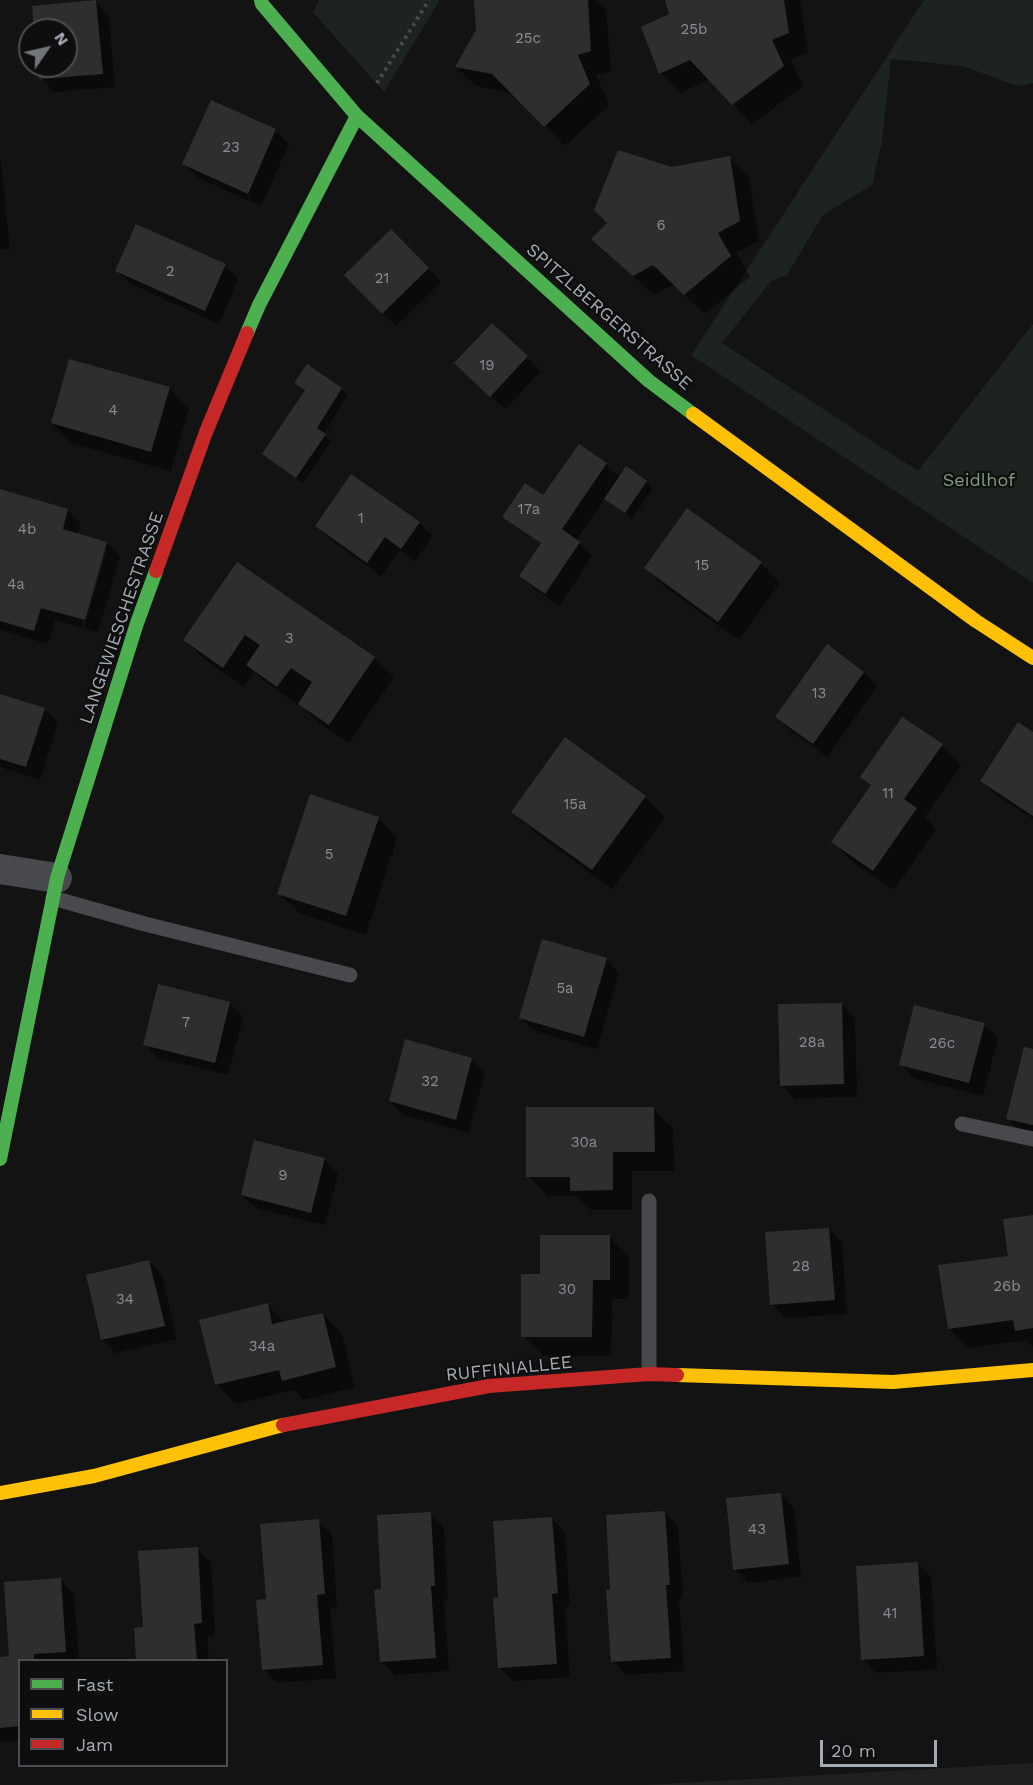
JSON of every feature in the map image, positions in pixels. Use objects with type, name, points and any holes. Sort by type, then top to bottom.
[{"type":"street","name":"SPITZLBERGERSTRASSE","points":[[261,0],[357,116],[649,381],[976,621],[1033,658]]},
{"type":"street","name":"LANGEWIESCHESTRASSE","points":[[0,1159],[55,888],[137,623],[206,432],[259,305],[357,116]]},
{"type":"street","points":[[0,870],[55,888]]},
{"type":"street","name":"RUFFINIALLEE","points":[[0,1493],[94,1476],[302,1420],[489,1386],[649,1374],[893,1382],[1033,1370]]},
{"type":"lane","points":[[55,888],[145,924],[350,975]]},
{"type":"lane","points":[[962,1124],[1033,1139]]},
{"type":"lane","points":[[649,1201],[649,1374]]},
{"type":"path","points":[[357,116],[429,0]]},
{"type":"shaded area","points":[[1033,1763],[1033,1785],[645,1785]]},
{"type":"green space","points":[[319,0],[440,0],[384,92],[313,12]]},
{"type":"green space","name":"Seidlhof","points":[[924,0],[1033,0],[1033,83],[1017,86],[963,66],[891,59],[882,142],[872,185],[823,215],[787,275],[771,281],[722,343],[918,471],[1033,324],[1033,583],[691,355]]},
{"type":"building","points":[[96,0],[103,74],[78,76],[78,18],[33,18],[32,6]]},
{"type":"building","points":[[474,0],[588,0],[591,51],[578,55],[590,84],[544,127],[492,74],[455,67],[476,30]]},
{"type":"building","points":[[665,0],[784,0],[789,33],[772,40],[784,66],[732,105],[690,60],[659,74],[641,27],[669,14]]},
{"type":"building","points":[[211,100],[276,129],[248,194],[182,164]]},
{"type":"building","points":[[618,150],[672,167],[730,156],[740,221],[718,233],[731,256],[684,295],[653,265],[633,276],[591,239],[607,223],[594,210]]},
{"type":"building","points":[[136,224],[226,264],[205,311],[115,271]]},
{"type":"building","points":[[391,229],[429,268],[382,314],[344,275]]},
{"type":"building","points":[[492,323],[528,356],[490,397],[454,363]]},
{"type":"building","points":[[69,359],[170,387],[151,452],[51,423]]},
{"type":"building","points":[[307,364],[342,388],[317,428],[326,434],[296,478],[262,454],[305,390],[294,383]]},
{"type":"building","points":[[579,444],[607,463],[562,529],[580,542],[545,594],[519,576],[541,543],[502,517],[525,483],[543,495]]},
{"type":"building","points":[[626,466],[647,481],[625,513],[604,499]]},
{"type":"building","points":[[351,474],[420,522],[401,549],[385,537],[367,563],[315,526]]},
{"type":"building","points":[[0,489],[68,509],[63,529],[107,542],[85,620],[41,608],[34,631],[0,621]]},
{"type":"building","points":[[687,508],[762,562],[718,622],[644,568]]},
{"type":"building","points":[[237,562],[375,657],[329,725],[298,704],[312,682],[291,668],[277,687],[246,665],[260,645],[245,635],[223,668],[183,640]]},
{"type":"building","points":[[827,644],[864,672],[813,744],[775,717]]},
{"type":"building","points":[[0,694],[45,708],[26,767],[0,759]]},
{"type":"building","points":[[902,717],[943,744],[904,799],[917,808],[873,871],[831,842],[871,785],[860,777]]},
{"type":"building","points":[[1018,722],[1033,732],[1033,816],[980,781]]},
{"type":"building","points":[[565,737],[646,796],[592,870],[511,812]]},
{"type":"building","points":[[310,794],[379,817],[346,916],[277,894]]},
{"type":"building","points":[[542,939],[607,958],[584,1037],[519,1018]]},
{"type":"building","points":[[158,984],[230,1002],[215,1063],[143,1045]]},
{"type":"building","points":[[842,1003],[844,1084],[780,1086],[778,1004]]},
{"type":"building","points":[[914,1005],[985,1023],[969,1083],[899,1065]]},
{"type":"building","points":[[405,1039],[472,1058],[456,1120],[389,1101]]},
{"type":"building","points":[[1024,1047],[1033,1049],[1033,1125],[1006,1119]]},
{"type":"building","points":[[526,1107],[654,1107],[655,1152],[613,1152],[613,1190],[570,1191],[570,1177],[526,1177]]},
{"type":"building","points":[[254,1140],[325,1158],[311,1213],[241,1195]]},
{"type":"building","points":[[1033,1215],[1033,1328],[1015,1331],[1013,1320],[948,1329],[938,1265],[1008,1256],[1003,1219]]},
{"type":"building","points":[[829,1228],[835,1300],[770,1305],[765,1232]]},
{"type":"building","points":[[540,1235],[610,1235],[610,1280],[593,1280],[592,1337],[521,1337],[521,1274],[540,1274]]},
{"type":"building","points":[[149,1260],[165,1326],[101,1340],[86,1275]]},
{"type":"building","points":[[268,1303],[272,1324],[323,1313],[336,1367],[282,1381],[279,1370],[215,1385],[199,1320]]},
{"type":"building","points":[[781,1493],[789,1564],[733,1570],[726,1498]]},
{"type":"building","points":[[665,1511],[670,1585],[666,1585],[671,1658],[611,1662],[606,1590],[610,1589],[606,1515]]},
{"type":"building","points":[[431,1512],[435,1586],[431,1586],[436,1658],[380,1662],[374,1590],[381,1589],[377,1515]]},
{"type":"building","points":[[552,1517],[558,1593],[552,1594],[557,1664],[498,1668],[493,1598],[498,1597],[493,1521]]},
{"type":"building","points":[[319,1519],[325,1594],[317,1595],[323,1665],[262,1670],[256,1600],[266,1599],[260,1524]]},
{"type":"building","points":[[198,1547],[202,1623],[194,1624],[197,1659],[136,1659],[134,1628],[143,1627],[138,1551]]},
{"type":"building","points":[[918,1562],[924,1656],[861,1660],[856,1566]]},
{"type":"building","points":[[61,1578],[66,1652],[34,1654],[34,1659],[18,1659],[18,1726],[0,1728],[0,1657],[9,1656],[4,1582]]},
{"type":"traffic: fast","points":[[261,0],[357,116],[649,381],[693,414]]},
{"type":"traffic: fast","points":[[247,333],[259,305],[357,116]]},
{"type":"traffic: fast","points":[[0,1159],[57,878],[137,623],[156,571]]},
{"type":"traffic: slow","points":[[693,414],[976,621],[1033,658]]},
{"type":"traffic: slow","points":[[677,1375],[893,1382],[1033,1370]]},
{"type":"traffic: slow","points":[[0,1493],[94,1476],[283,1425]]},
{"type":"traffic: jam","points":[[156,571],[206,432],[247,333]]},
{"type":"traffic: jam","points":[[283,1425],[489,1386],[649,1374],[677,1375]]}]
